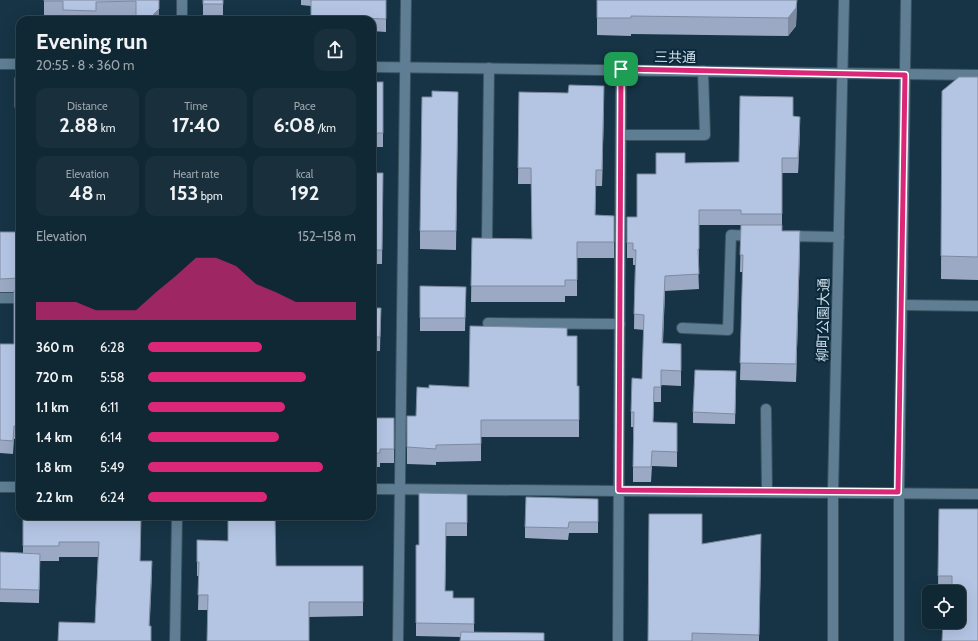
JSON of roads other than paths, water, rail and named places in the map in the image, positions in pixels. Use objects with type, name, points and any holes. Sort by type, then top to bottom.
[{"type":"street","points":[[182,0],[182,16]]},
{"type":"street","points":[[398,641],[406,0]]},
{"type":"street","name":"柳町公園大通","points":[[833,641],[833,492],[844,0]]},
{"type":"street","points":[[899,641],[898,492],[906,0]]},
{"type":"street","points":[[0,64],[16,64]]},
{"type":"street","name":"三共通","points":[[376,67],[621,69],[842,74],[978,75]]},
{"type":"street","points":[[488,241],[489,68]]},
{"type":"street","points":[[618,641],[621,69]]},
{"type":"street","points":[[621,135],[705,135],[703,71]]},
{"type":"street","points":[[682,328],[728,330],[731,235],[762,236]]},
{"type":"street","points":[[777,236],[839,237]]},
{"type":"street","points":[[0,298],[16,298]]},
{"type":"street","points":[[902,305],[978,306]]},
{"type":"street","points":[[488,323],[620,324]]},
{"type":"street","points":[[766,409],[767,491]]},
{"type":"street","points":[[0,487],[16,487]]},
{"type":"street","points":[[376,489],[898,492],[978,494]]},
{"type":"street","points":[[175,641],[177,520]]}]
